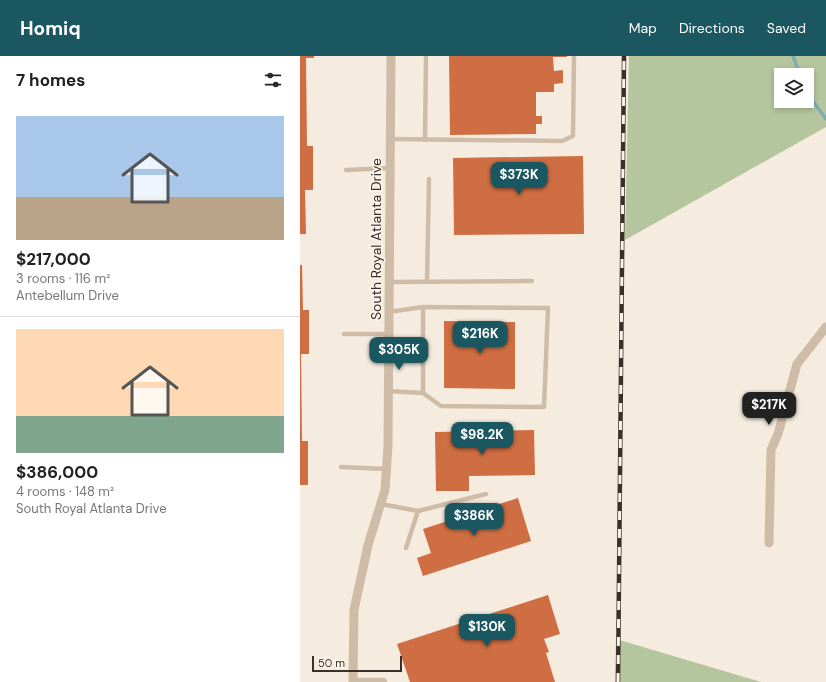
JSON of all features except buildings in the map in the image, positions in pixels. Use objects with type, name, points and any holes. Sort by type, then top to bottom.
[{"type":"street","name":"South Royal Atlanta Drive","points":[[353,681],[354,610],[367,552],[385,490],[388,447],[391,56]]},
{"type":"street","points":[[769,543],[771,450],[778,434],[797,364],[826,327]]},
{"type":"lane","points":[[425,140],[426,56]]},
{"type":"lane","points":[[391,140],[562,141],[574,136],[574,56]]},
{"type":"lane","points":[[346,170],[390,168]]},
{"type":"lane","points":[[427,282],[429,179]]},
{"type":"lane","points":[[389,282],[532,282]]},
{"type":"lane","points":[[422,307],[423,393]]},
{"type":"lane","points":[[388,391],[423,393],[441,406],[544,407],[548,308],[422,307],[389,312]]},
{"type":"lane","points":[[344,334],[389,334]]},
{"type":"lane","points":[[341,467],[386,469]]},
{"type":"lane","points":[[381,504],[418,511],[486,494]]},
{"type":"lane","points":[[406,548],[418,511]]},
{"type":"lane","points":[[353,681],[384,680],[385,682]]},
{"type":"green space","points":[[629,56],[826,56],[826,127],[625,240]]},
{"type":"green space","points":[[616,639],[761,682],[615,682]]},
{"type":"waterway","points":[[793,56],[797,68]]},
{"type":"waterway","points":[[814,103],[826,119]]},
{"type":"railway","points":[[618,682],[624,56]]}]
